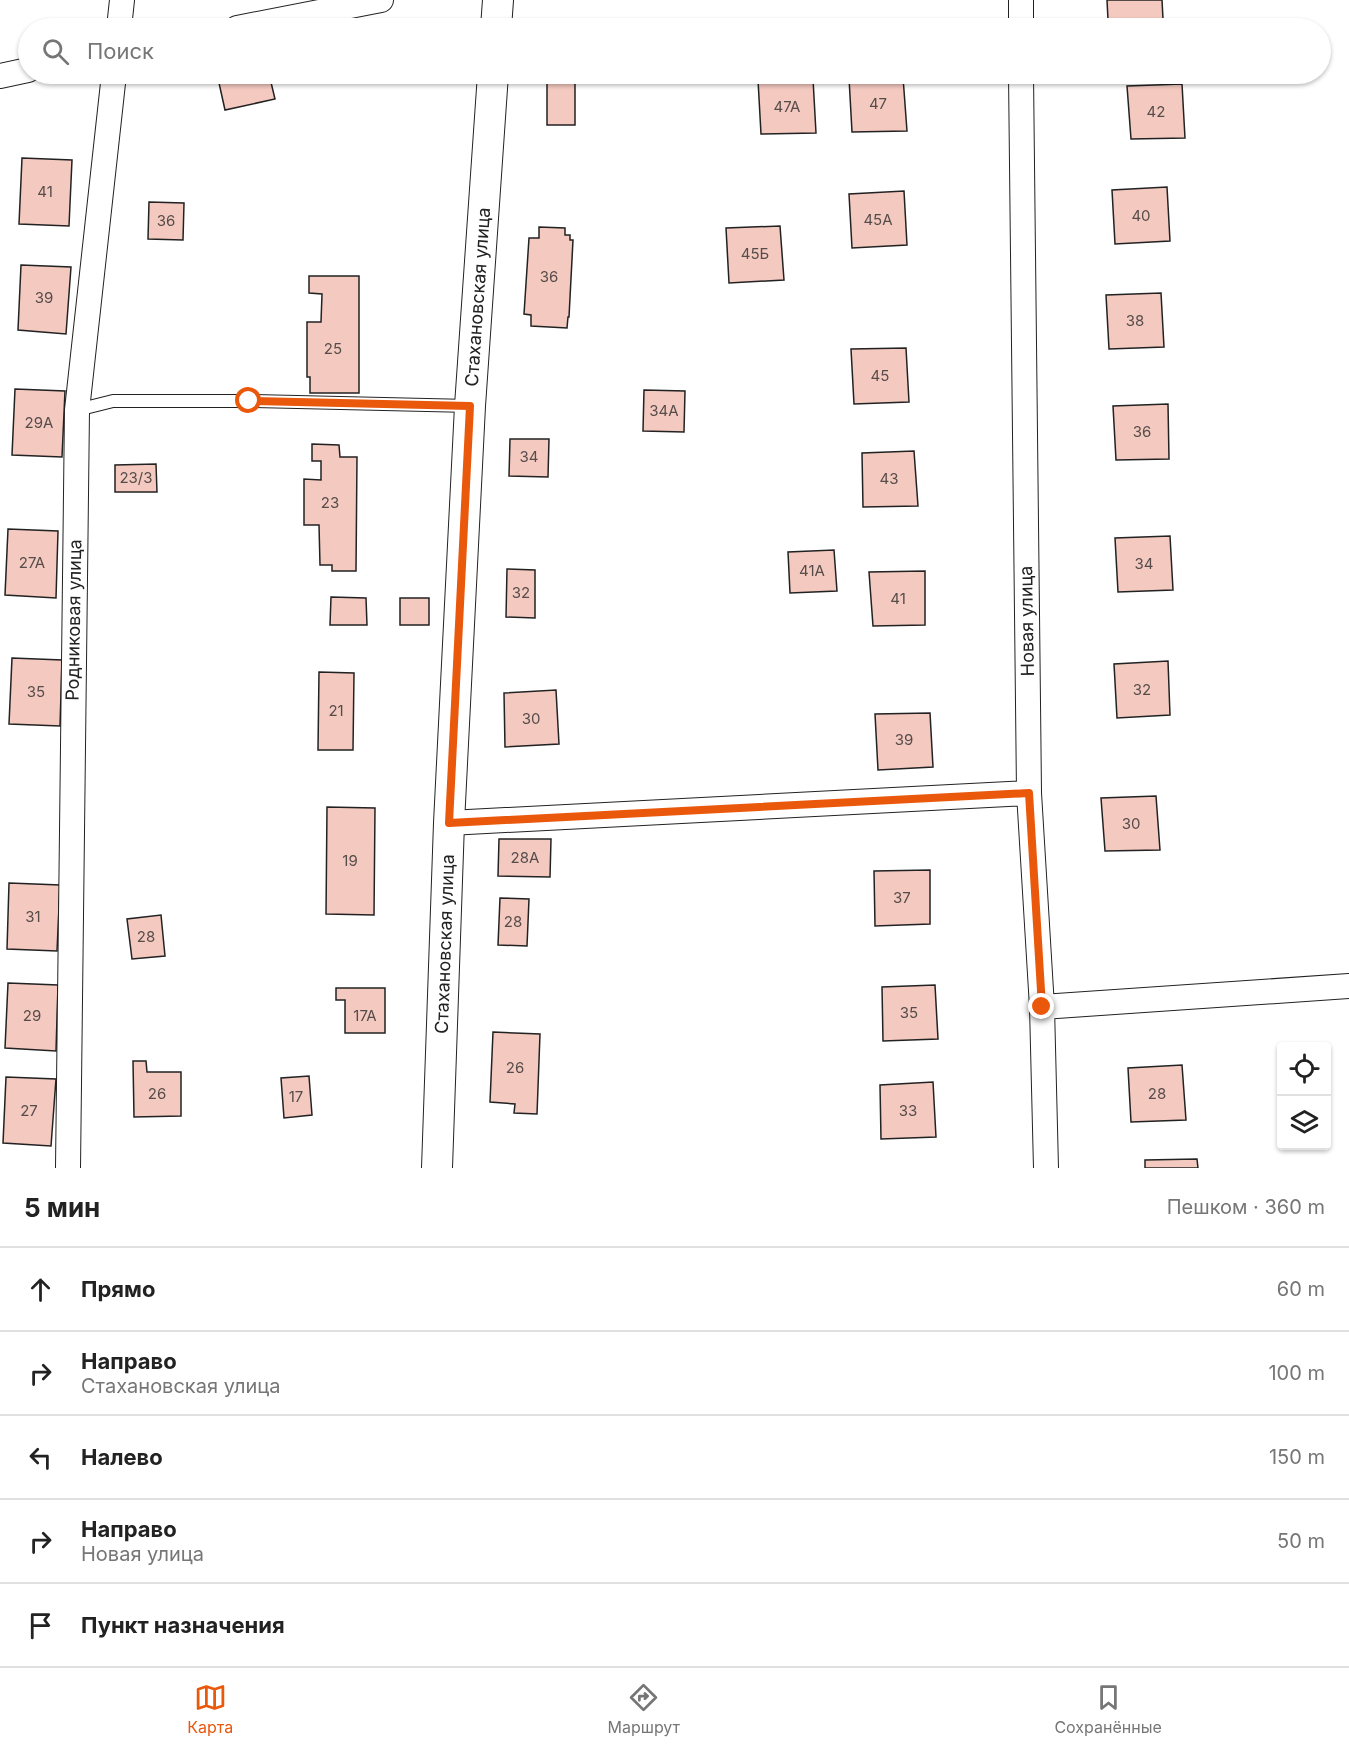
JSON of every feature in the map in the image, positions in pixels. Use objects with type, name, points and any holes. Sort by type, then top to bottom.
[{"type":"street","points":[[120,18],[122,0]]},
{"type":"street","points":[[288,18],[381,0]]},
{"type":"street","points":[[497,18],[498,0]]},
{"type":"street","points":[[1021,0],[1021,18]]},
{"type":"street","points":[[0,76],[18,72]]},
{"type":"street","name":"Родниковая улица","points":[[68,1168],[77,410],[113,84]]},
{"type":"street","name":"Стахановская улица","points":[[436,1168],[449,823],[470,406],[492,84]]},
{"type":"street","name":"Новая улица","points":[[1022,84],[1029,793],[1042,1007],[1046,1168]]},
{"type":"street","points":[[449,823],[1029,793]]},
{"type":"street","points":[[1042,1007],[1349,986]]},
{"type":"lane","points":[[77,410],[113,400],[470,406]]},
{"type":"building","points":[[1107,0],[1162,0],[1163,18],[1108,18]]},
{"type":"building","points":[[219,84],[271,84],[275,99],[225,110]]},
{"type":"building","points":[[547,84],[575,84],[575,125],[547,125]]},
{"type":"building","points":[[758,84],[813,84],[816,133],[761,134]]},
{"type":"building","points":[[849,84],[904,84],[907,131],[852,132]]},
{"type":"building","points":[[1182,84],[1185,138],[1131,139],[1127,86]]},
{"type":"building","points":[[22,158],[72,160],[69,226],[19,224]]},
{"type":"building","points":[[1167,187],[1170,241],[1115,244],[1112,190]]},
{"type":"building","points":[[904,191],[907,245],[852,248],[849,194]]},
{"type":"building","points":[[149,202],[184,203],[183,240],[148,239]]},
{"type":"building","points":[[780,226],[784,280],[729,283],[726,228]]},
{"type":"building","points":[[539,227],[565,228],[565,235],[570,235],[570,240],[573,240],[567,328],[531,326],[531,315],[524,314],[529,238],[539,238]]},
{"type":"building","points":[[21,265],[71,267],[66,334],[18,330]]},
{"type":"building","points":[[309,276],[359,276],[359,393],[310,393],[310,377],[307,377],[307,322],[321,322],[322,294],[309,293]]},
{"type":"building","points":[[1161,293],[1164,347],[1109,349],[1106,295]]},
{"type":"building","points":[[906,348],[909,402],[854,404],[851,349]]},
{"type":"building","points":[[15,389],[65,391],[62,457],[12,455]]},
{"type":"building","points":[[644,390],[685,391],[684,432],[643,431]]},
{"type":"building","points":[[1168,404],[1169,459],[1116,460],[1113,406]]},
{"type":"building","points":[[510,439],[549,439],[548,477],[509,476]]},
{"type":"building","points":[[312,444],[339,445],[340,457],[357,457],[356,571],[332,571],[332,565],[320,565],[319,525],[304,525],[304,479],[321,480],[321,461],[312,461]]},
{"type":"building","points":[[914,451],[918,506],[863,507],[862,453]]},
{"type":"building","points":[[156,464],[157,492],[115,492],[115,465]]},
{"type":"building","points":[[8,529],[58,531],[56,598],[5,595]]},
{"type":"building","points":[[1170,536],[1173,590],[1118,592],[1115,538]]},
{"type":"building","points":[[834,550],[837,591],[790,593],[788,552]]},
{"type":"building","points":[[507,569],[535,570],[535,618],[506,617]]},
{"type":"building","points":[[925,571],[925,625],[873,626],[869,572]]},
{"type":"building","points":[[331,597],[366,598],[367,625],[330,625]]},
{"type":"building","points":[[400,598],[429,598],[429,625],[400,625]]},
{"type":"building","points":[[12,658],[62,660],[60,726],[9,724]]},
{"type":"building","points":[[1168,661],[1170,715],[1117,718],[1114,664]]},
{"type":"building","points":[[319,672],[354,673],[353,750],[318,750]]},
{"type":"building","points":[[556,690],[559,744],[505,747],[504,693]]},
{"type":"building","points":[[930,713],[933,767],[878,770],[875,714]]},
{"type":"building","points":[[1156,796],[1160,850],[1105,851],[1101,798]]},
{"type":"building","points":[[327,807],[375,808],[374,915],[326,914]]},
{"type":"building","points":[[499,839],[551,839],[550,877],[498,876]]},
{"type":"building","points":[[930,870],[930,924],[875,926],[874,871]]},
{"type":"building","points":[[9,883],[60,885],[57,951],[7,949]]},
{"type":"building","points":[[500,898],[529,899],[527,946],[498,945]]},
{"type":"building","points":[[161,915],[165,956],[132,959],[127,919]]},
{"type":"building","points":[[8,983],[58,985],[56,1051],[5,1048]]},
{"type":"building","points":[[935,985],[938,1039],[883,1041],[882,987]]},
{"type":"building","points":[[336,988],[385,988],[385,1033],[345,1033],[345,1000],[336,1000]]},
{"type":"building","points":[[493,1032],[540,1034],[537,1114],[514,1113],[515,1104],[490,1102]]},
{"type":"building","points":[[133,1061],[146,1061],[147,1072],[181,1072],[181,1116],[134,1117]]},
{"type":"building","points":[[1182,1065],[1186,1120],[1131,1122],[1128,1068]]},
{"type":"building","points":[[309,1076],[312,1115],[284,1118],[281,1078]]},
{"type":"building","points":[[6,1077],[56,1079],[51,1146],[3,1143]]},
{"type":"building","points":[[933,1082],[936,1137],[881,1139],[880,1085]]},
{"type":"building","points":[[1197,1159],[1198,1168],[1145,1168],[1145,1160]]},
{"type":"route","points":[[249,401],[470,406],[449,823],[1029,793],[1042,1007]]}]
